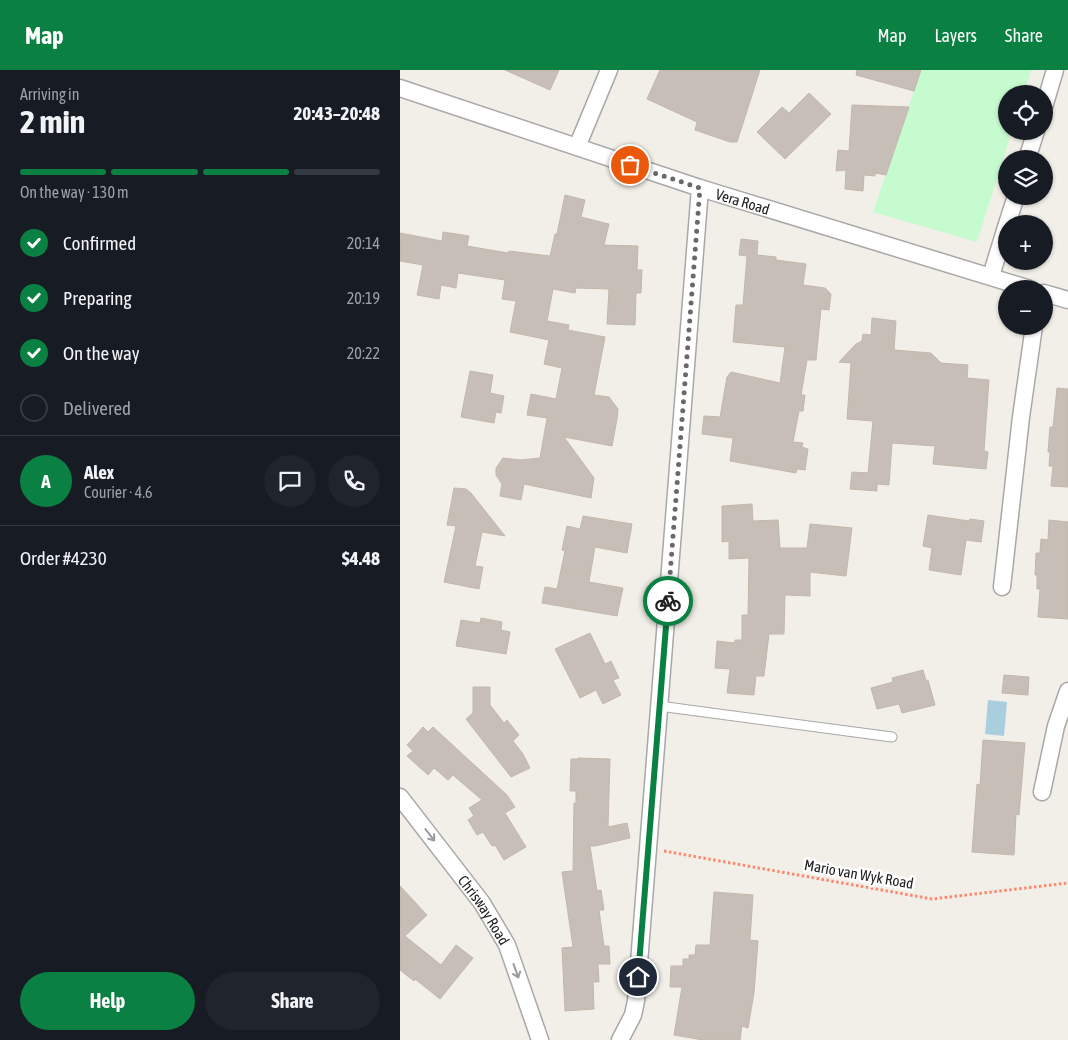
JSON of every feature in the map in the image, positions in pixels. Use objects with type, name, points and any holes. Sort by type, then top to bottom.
[{"type":"street","points":[[577,147],[609,70]]},
{"type":"street","points":[[1051,85],[1055,70]]},
{"type":"street","name":"Vera Road","points":[[400,88],[700,188],[1003,280]]},
{"type":"street","points":[[620,1040],[633,1015],[636,1001],[700,188]]},
{"type":"street","points":[[991,276],[998,254]]},
{"type":"street","points":[[1053,296],[1068,300]]},
{"type":"street","points":[[1002,587],[1021,416],[1033,335]]},
{"type":"street","points":[[1042,792],[1056,726],[1068,691]]},
{"type":"street","name":"Chrisway Road","points":[[400,797],[482,903],[507,945],[540,1040]]},
{"type":"lane","points":[[659,706],[892,737]]},
{"type":"path","name":"Mario van Wyk Road","points":[[648,848],[932,899],[1068,883]]},
{"type":"green space","points":[[921,70],[1031,70],[1027,85],[998,85],[998,140],[1009,140],[1006,150],[998,150],[998,175],[977,242],[873,212]]},
{"type":"water","points":[[988,700],[1007,702],[1004,736],[985,734]]},
{"type":"building","points":[[505,70],[559,70],[550,90]]},
{"type":"building","points":[[660,70],[760,70],[737,142],[730,142],[695,130],[697,122],[647,99]]},
{"type":"building","points":[[857,70],[921,70],[914,91],[856,75]]},
{"type":"building","points":[[809,93],[831,114],[785,159],[757,132],[782,107],[789,113]]},
{"type":"building","points":[[852,105],[909,107],[886,175],[875,173],[875,176],[864,175],[863,191],[845,189],[846,170],[836,171],[838,150],[849,151]]},
{"type":"building","points":[[565,195],[585,200],[581,217],[609,224],[604,245],[638,246],[637,270],[642,270],[641,293],[636,293],[635,325],[607,324],[609,289],[576,288],[575,293],[553,289],[547,321],[569,325],[568,330],[605,337],[594,395],[609,397],[618,409],[617,419],[612,446],[564,437],[594,478],[591,498],[524,484],[521,500],[500,496],[502,484],[496,475],[496,468],[503,458],[521,460],[540,458],[547,418],[527,415],[531,394],[556,399],[562,368],[544,364],[549,340],[510,332],[516,301],[502,299],[505,280],[458,273],[456,288],[441,285],[439,299],[417,295],[423,265],[400,261],[400,233],[442,241],[443,232],[469,236],[467,246],[508,253],[509,251],[550,256],[555,234],[557,234]]},
{"type":"building","points":[[741,239],[758,241],[757,255],[806,264],[803,285],[825,288],[831,294],[829,310],[821,309],[816,360],[807,360],[801,395],[805,395],[803,411],[799,411],[793,442],[803,443],[802,447],[808,449],[805,470],[797,469],[796,473],[730,461],[733,438],[702,434],[704,416],[720,417],[727,377],[731,372],[780,383],[785,347],[733,342],[736,305],[743,305],[747,256],[739,255]]},
{"type":"building","points":[[872,318],[896,321],[894,350],[931,353],[941,363],[968,365],[967,378],[989,380],[984,451],[988,452],[986,469],[933,464],[935,446],[892,443],[889,485],[877,484],[877,491],[850,489],[852,472],[868,473],[873,421],[847,419],[851,363],[839,362],[856,344],[862,341],[863,334],[871,335]]},
{"type":"building","points":[[470,371],[493,375],[490,393],[504,396],[501,413],[496,412],[494,423],[461,417]]},
{"type":"building","points":[[1057,388],[1068,389],[1068,487],[1051,486],[1053,466],[1049,466],[1050,452],[1048,452],[1050,427],[1053,427]]},
{"type":"building","points":[[454,488],[466,489],[471,493],[505,536],[482,532],[475,566],[483,567],[479,589],[444,582],[456,526],[447,525]]},
{"type":"building","points":[[752,504],[753,521],[778,520],[780,548],[807,548],[810,524],[852,528],[846,576],[810,572],[810,596],[785,595],[784,634],[769,634],[764,676],[756,676],[754,695],[727,693],[730,669],[715,668],[717,641],[735,643],[735,640],[742,640],[742,615],[748,615],[749,558],[729,559],[729,541],[722,542],[722,506]]},
{"type":"building","points":[[928,515],[969,521],[970,519],[984,521],[981,542],[966,540],[961,575],[929,570],[932,548],[923,546]]},
{"type":"building","points":[[583,516],[632,524],[627,553],[595,547],[589,582],[623,588],[617,616],[542,603],[545,587],[557,589],[565,551],[562,550],[567,526],[580,529]]},
{"type":"building","points":[[1049,520],[1068,522],[1068,619],[1038,617],[1040,589],[1037,589],[1037,575],[1035,575],[1036,553],[1040,553],[1041,539],[1048,540]]},
{"type":"building","points":[[481,618],[502,622],[501,630],[510,632],[506,654],[456,646],[461,620],[480,623]]},
{"type":"building","points":[[590,633],[605,664],[611,661],[619,678],[613,680],[621,695],[603,704],[596,690],[580,698],[555,649]]},
{"type":"building","points":[[923,670],[935,705],[902,713],[899,704],[877,709],[871,688],[893,682],[892,678]]},
{"type":"building","points":[[1004,675],[1029,677],[1028,695],[1002,693]]},
{"type":"building","points":[[473,687],[490,687],[490,705],[504,723],[507,720],[519,735],[513,741],[523,754],[530,768],[511,777],[466,719],[473,713]]},
{"type":"building","points":[[423,727],[428,732],[433,727],[507,795],[515,807],[505,813],[526,847],[504,860],[495,845],[492,846],[483,832],[477,835],[468,820],[474,816],[469,808],[482,800],[453,775],[448,780],[434,768],[428,775],[407,756],[413,751],[407,745]]},
{"type":"building","points":[[983,740],[1025,743],[1019,815],[1016,814],[1014,855],[972,852],[977,784],[980,785]]},
{"type":"building","points":[[571,759],[610,759],[608,827],[627,823],[630,838],[590,846],[597,891],[601,890],[604,910],[599,910],[604,946],[609,946],[610,964],[598,964],[599,982],[593,982],[594,1009],[565,1011],[562,948],[573,947],[562,872],[573,871],[574,803],[576,803],[576,791],[570,791]]},
{"type":"building","points":[[400,886],[427,915],[405,936],[441,965],[456,945],[473,958],[440,999],[415,979],[414,981],[400,970]]},
{"type":"building","points":[[714,892],[753,895],[750,940],[758,941],[754,993],[748,1028],[742,1026],[740,1040],[703,1040],[674,1035],[682,987],[670,987],[671,966],[683,966],[683,959],[689,959],[689,955],[695,955],[696,945],[710,945]]},
{"type":"way so far","points":[[630,165],[700,188],[668,601]]},
{"type":"route","points":[[638,977],[668,601]]}]
